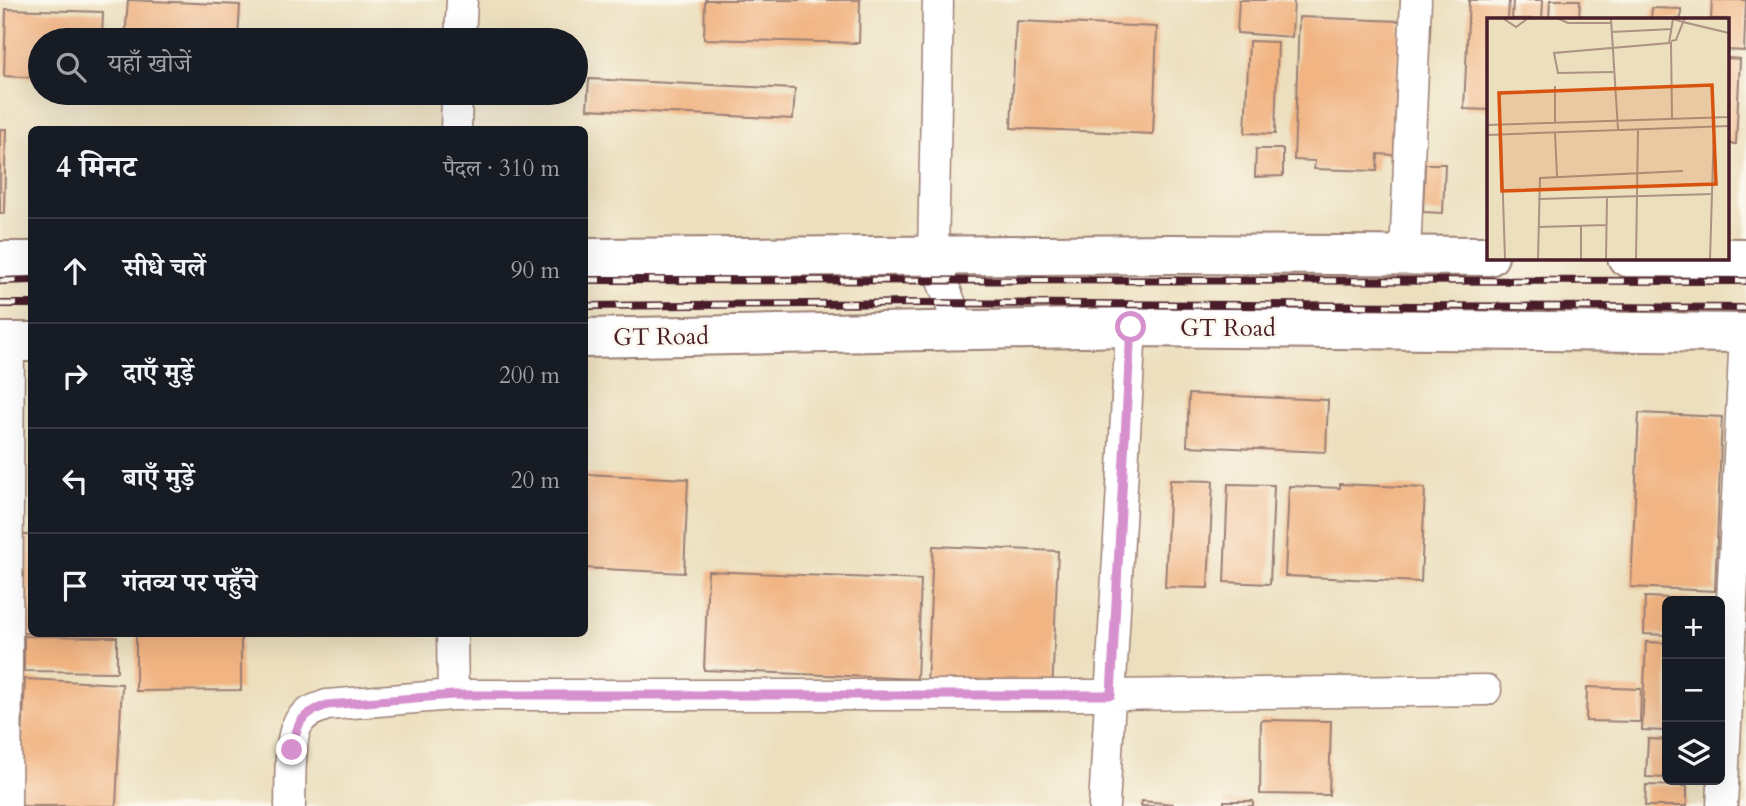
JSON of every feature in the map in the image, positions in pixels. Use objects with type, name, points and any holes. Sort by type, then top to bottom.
[{"type":"highway","points":[[588,258],[1487,256]]},
{"type":"highway","points":[[1728,258],[1746,258]]},
{"type":"highway","points":[[0,261],[28,261]]},
{"type":"highway","name":"GT Road","points":[[588,338],[1131,327],[1746,333]]},
{"type":"street","points":[[461,28],[462,0]]},
{"type":"street","points":[[938,0],[933,257],[961,331]]},
{"type":"street","points":[[1405,255],[1416,0]]},
{"type":"street","points":[[456,126],[457,105]]},
{"type":"street","points":[[1104,806],[1131,327]]},
{"type":"street","points":[[1722,806],[1746,333]]},
{"type":"street","points":[[6,806],[3,672],[13,342]]},
{"type":"street","points":[[452,637],[453,695]]},
{"type":"street","points":[[290,806],[297,724],[309,712],[327,705],[453,695],[1111,695],[1486,690]]},
{"type":"building","points":[[128,0],[240,5],[239,28],[126,28]]},
{"type":"building","points":[[705,0],[860,0],[859,43],[704,39]]},
{"type":"building","points":[[1239,0],[1294,0],[1292,37],[1237,33]]},
{"type":"building","points":[[1469,0],[1509,0],[1508,18],[1487,18],[1487,110],[1464,109]]},
{"type":"building","points":[[1513,0],[1543,0],[1542,18],[1512,18]]},
{"type":"building","points":[[1550,0],[1580,0],[1579,18],[1549,18]]},
{"type":"building","points":[[1712,0],[1746,0],[1744,51],[1728,50],[1728,18],[1711,18]]},
{"type":"building","points":[[1652,8],[1681,9],[1681,18],[1651,18]]},
{"type":"building","points":[[6,9],[103,12],[102,28],[28,28],[28,77],[4,76]]},
{"type":"building","points":[[1299,17],[1400,21],[1394,155],[1378,154],[1377,171],[1314,169],[1315,161],[1294,160]]},
{"type":"building","points":[[1016,21],[1157,27],[1153,134],[1011,128]]},
{"type":"building","points":[[1249,41],[1278,42],[1275,134],[1245,133]]},
{"type":"building","points":[[1728,58],[1740,59],[1736,144],[1728,144]]},
{"type":"building","points":[[589,79],[795,89],[793,119],[587,109]]},
{"type":"building","points":[[0,129],[6,129],[4,213],[0,213]]},
{"type":"building","points":[[1256,149],[1283,149],[1283,176],[1255,177]]},
{"type":"building","points":[[1425,164],[1445,164],[1443,213],[1423,212]]},
{"type":"building","points":[[1189,394],[1328,400],[1326,452],[1187,446]]},
{"type":"building","points":[[1639,413],[1722,417],[1715,591],[1631,587]]},
{"type":"building","points":[[588,474],[688,479],[684,573],[588,568]]},
{"type":"building","points":[[1170,480],[1213,481],[1208,588],[1165,587]]},
{"type":"building","points":[[1228,484],[1274,485],[1270,584],[1224,582]]},
{"type":"building","points":[[1340,484],[1425,488],[1421,582],[1285,576],[1289,486],[1340,488]]},
{"type":"building","points":[[21,535],[28,535],[28,633],[21,633]]},
{"type":"building","points":[[933,546],[1058,551],[1052,695],[927,689]]},
{"type":"building","points":[[708,571],[921,580],[917,679],[704,670]]},
{"type":"building","points":[[1645,597],[1662,598],[1662,635],[1644,634]]},
{"type":"building","points":[[24,636],[117,637],[117,672],[24,671]]},
{"type":"building","points":[[136,637],[241,637],[241,690],[136,691]]},
{"type":"building","points":[[1646,642],[1662,643],[1662,731],[1642,730]]},
{"type":"building","points":[[25,679],[122,684],[116,806],[19,806]]},
{"type":"building","points":[[1587,687],[1641,689],[1640,722],[1586,721]]},
{"type":"building","points":[[1261,720],[1331,721],[1329,795],[1260,794]]},
{"type":"building","points":[[1648,739],[1662,740],[1662,778],[1646,777]]},
{"type":"building","points":[[1646,785],[1687,786],[1687,806],[1645,806]]},
{"type":"building","points":[[1142,801],[1173,804],[1173,806],[1141,806]]},
{"type":"building","points":[[1224,801],[1253,801],[1253,806],[1224,806]]},
{"type":"railway","points":[[0,281],[28,280]]},
{"type":"railway","points":[[588,280],[1746,281]]},
{"type":"railway","points":[[588,306],[923,303],[1746,308]]},
{"type":"railway","points":[[0,304],[28,304]]},
{"type":"route","points":[[292,750],[297,724],[309,712],[327,705],[453,695],[1111,695],[1131,327]]}]
